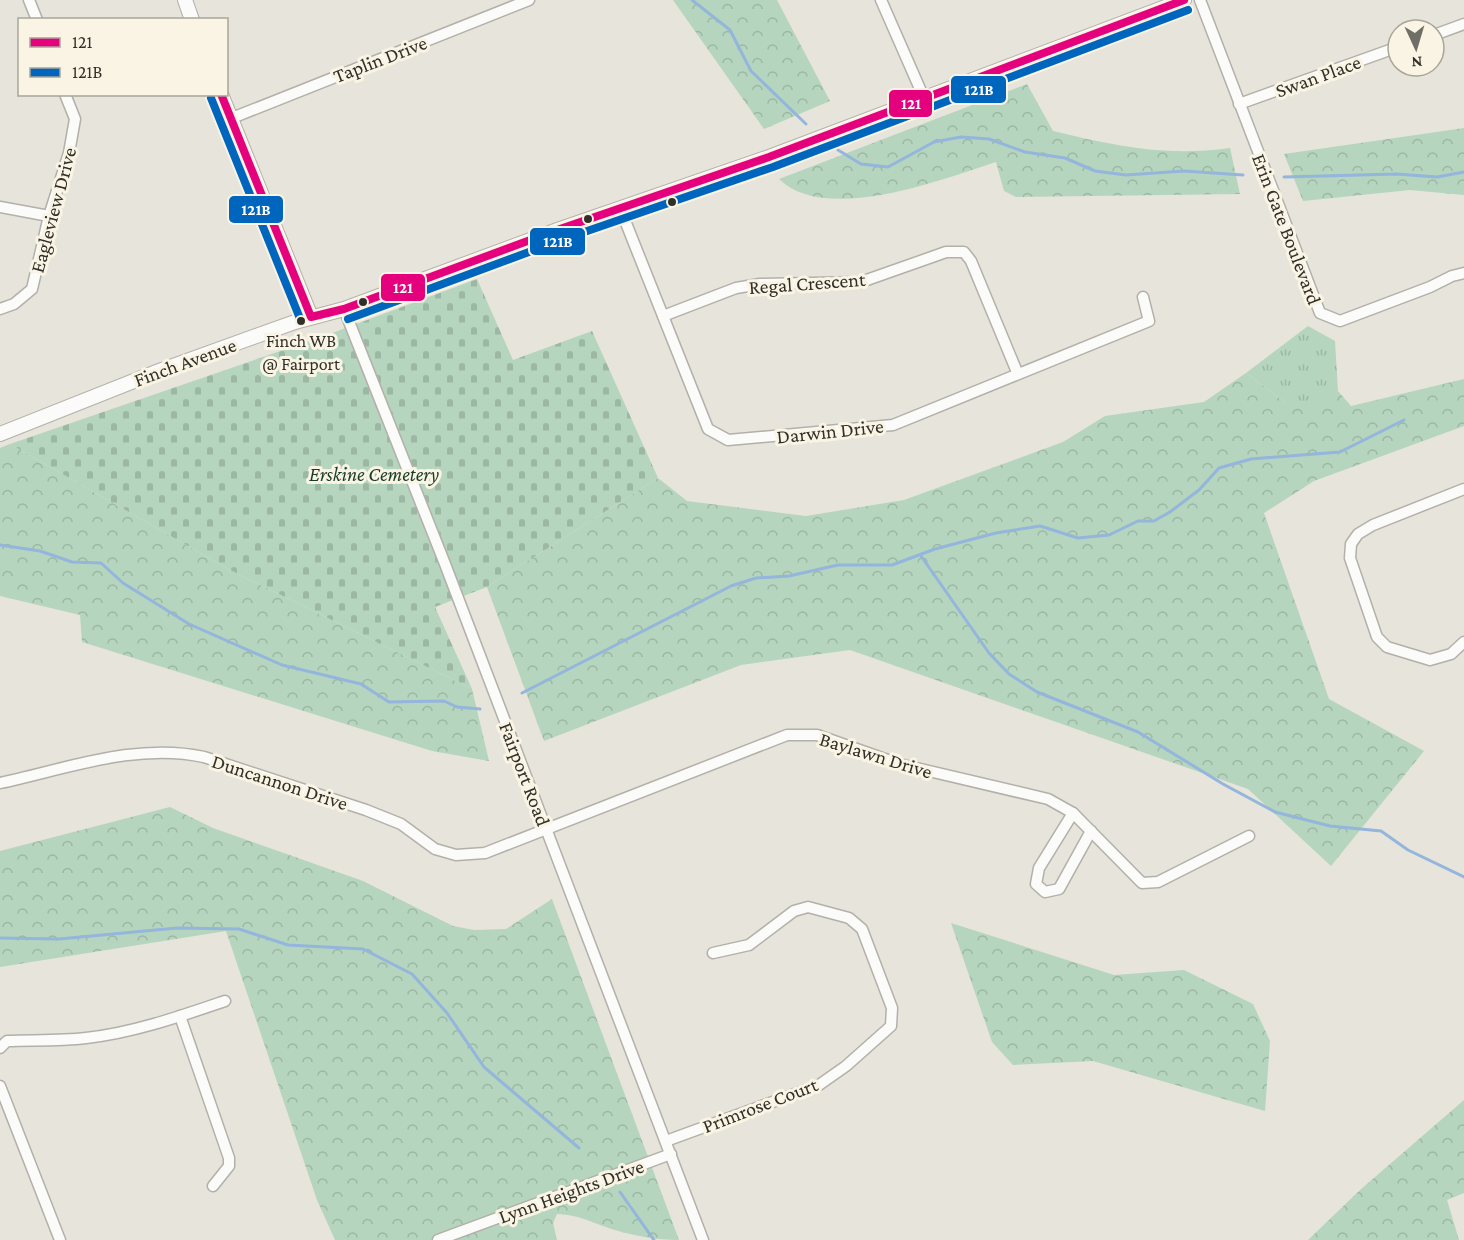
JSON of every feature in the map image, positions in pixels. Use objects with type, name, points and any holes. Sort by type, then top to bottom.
[{"type":"main road","points":[[184,0],[191,18]]},
{"type":"main road","name":"Finch Avenue","points":[[0,434],[159,371],[311,317],[344,309],[924,98],[1184,0]]},
{"type":"main road","points":[[222,96],[311,317]]},
{"type":"street","points":[[29,0],[36,18]]},
{"type":"street","name":"Taplin Drive","points":[[232,118],[529,0]]},
{"type":"street","points":[[881,0],[924,98]]},
{"type":"street","name":"Erin Gate Boulevard","points":[[1200,0],[1320,313],[1340,321],[1464,273]]},
{"type":"street","points":[[1446,30],[1464,24]]},
{"type":"street","name":"Swan Place","points":[[1239,104],[1386,51]]},
{"type":"street","name":"Eagleview Drive","points":[[0,309],[14,304],[32,289],[49,216],[69,153],[75,119],[66,96]]},
{"type":"street","points":[[0,207],[49,216]]},
{"type":"street","name":"Darwin Drive","points":[[620,208],[708,429],[728,440],[893,425],[1017,372],[1149,321],[1143,297]]},
{"type":"street","name":"Regal Crescent","points":[[663,316],[736,288],[760,284],[861,282],[946,252],[964,252],[971,261],[1017,372]]},
{"type":"street","name":"Fairport Road","points":[[344,309],[446,564],[703,1240]]},
{"type":"street","points":[[1464,489],[1372,525],[1351,543],[1350,558],[1377,637],[1387,647],[1430,660],[1451,654],[1464,642]]},
{"type":"street","name":"Baylawn Drive","points":[[546,828],[787,735],[817,735],[899,764],[1048,799],[1073,813],[1142,883],[1158,882],[1249,836]]},
{"type":"street","name":"Duncannon Drive","points":[[0,783],[138,753],[176,751],[204,757],[366,810],[401,824],[435,849],[456,855],[484,854],[546,828]]},
{"type":"street","points":[[1073,813],[1039,868],[1036,884],[1045,892],[1059,889],[1091,831]]},
{"type":"street","name":"Primrose Court","points":[[666,1141],[819,1085],[846,1066],[891,1026],[892,1008],[862,929],[849,918],[808,907],[794,911],[749,945],[713,953]]},
{"type":"street","points":[[0,1048],[7,1041],[87,1038],[180,1016],[225,1001]]},
{"type":"street","points":[[180,1016],[229,1158],[229,1166],[213,1186]]},
{"type":"street","points":[[0,1086],[60,1240]]},
{"type":"street","name":"Lynn Heights Drive","points":[[438,1240],[671,1154]]},
{"type":"green space","points":[[673,0],[777,0],[830,101],[764,129]]},
{"type":"green space","points":[[1027,84],[1053,131],[1162,151],[1230,148],[1240,194],[1016,197],[1004,191],[996,162],[916,187],[854,198],[825,198],[800,192],[779,179]]},
{"type":"green space","points":[[1464,128],[1464,195],[1410,190],[1303,201],[1284,154]]},
{"type":"green space","name":"Erskine Cemetery","points":[[477,279],[513,360],[592,331],[658,478],[487,587],[435,607],[472,689],[230,570],[10,444],[327,335]]},
{"type":"green space","points":[[1308,326],[1335,341],[1338,391],[1324,404],[1286,403],[1246,373]]},
{"type":"green space","points":[[1246,373],[1286,403],[1324,403],[1338,391],[1351,406],[1464,379],[1464,426],[1314,481],[1264,513],[1329,699],[1424,751],[1331,866],[1248,789],[850,650],[741,665],[544,741],[487,587],[658,478],[687,501],[806,516],[904,500],[1063,442],[1105,416],[1204,402]]},
{"type":"green space","points":[[10,444],[230,570],[472,689],[489,761],[432,751],[82,642],[80,615],[0,596],[0,448]]},
{"type":"green space","points":[[170,807],[213,828],[363,881],[453,926],[474,930],[506,929],[552,899],[679,1240],[638,1236],[580,1218],[557,1214],[553,1223],[557,1240],[335,1240],[317,1200],[226,931],[0,967],[0,851]]},
{"type":"green space","points":[[951,923],[1114,975],[1184,970],[1253,1004],[1270,1041],[1265,1111],[1093,1061],[1013,1065],[992,1042]]},
{"type":"green space","points":[[1464,1100],[1464,1193],[1447,1200],[1459,1240],[1308,1240],[1360,1190]]},
{"type":"waterway","points":[[692,0],[730,30],[751,71],[806,124]]},
{"type":"waterway","points":[[838,150],[861,164],[888,167],[934,142],[961,137],[989,139],[1025,152],[1065,158],[1095,171],[1126,175],[1184,171],[1243,175]]},
{"type":"waterway","points":[[1284,177],[1397,174],[1437,177],[1464,172]]},
{"type":"waterway","points":[[522,693],[731,586],[756,578],[789,576],[838,565],[892,565],[935,549],[996,533],[1040,526],[1078,538],[1109,535],[1138,521],[1154,521],[1170,512],[1199,490],[1219,468],[1251,459],[1340,452],[1404,420]]},
{"type":"waterway","points":[[0,545],[40,551],[72,562],[101,563],[123,583],[189,624],[282,665],[361,684],[389,702],[444,701],[457,707],[480,709]]},
{"type":"waterway","points":[[921,556],[989,653],[1009,674],[1037,692],[1138,732],[1223,784],[1275,812],[1330,826],[1381,831],[1408,850],[1464,877]]},
{"type":"waterway","points":[[0,938],[59,939],[177,928],[239,929],[288,945],[363,949],[412,974],[447,1013],[484,1067],[579,1148]]},
{"type":"waterway","points":[[620,1192],[654,1240]]},
{"type":"transit line","name":"121","points":[[222,96],[311,317],[344,309],[560,229],[769,157],[1184,0]]},
{"type":"transit line","name":"121B","points":[[348,319],[564,239],[773,167],[1188,10]]},
{"type":"transit line","name":"121B","points":[[211,98],[301,321]]},
{"type":"place","name":"Finch WB @ Fairport","points":[[301,321]]}]
